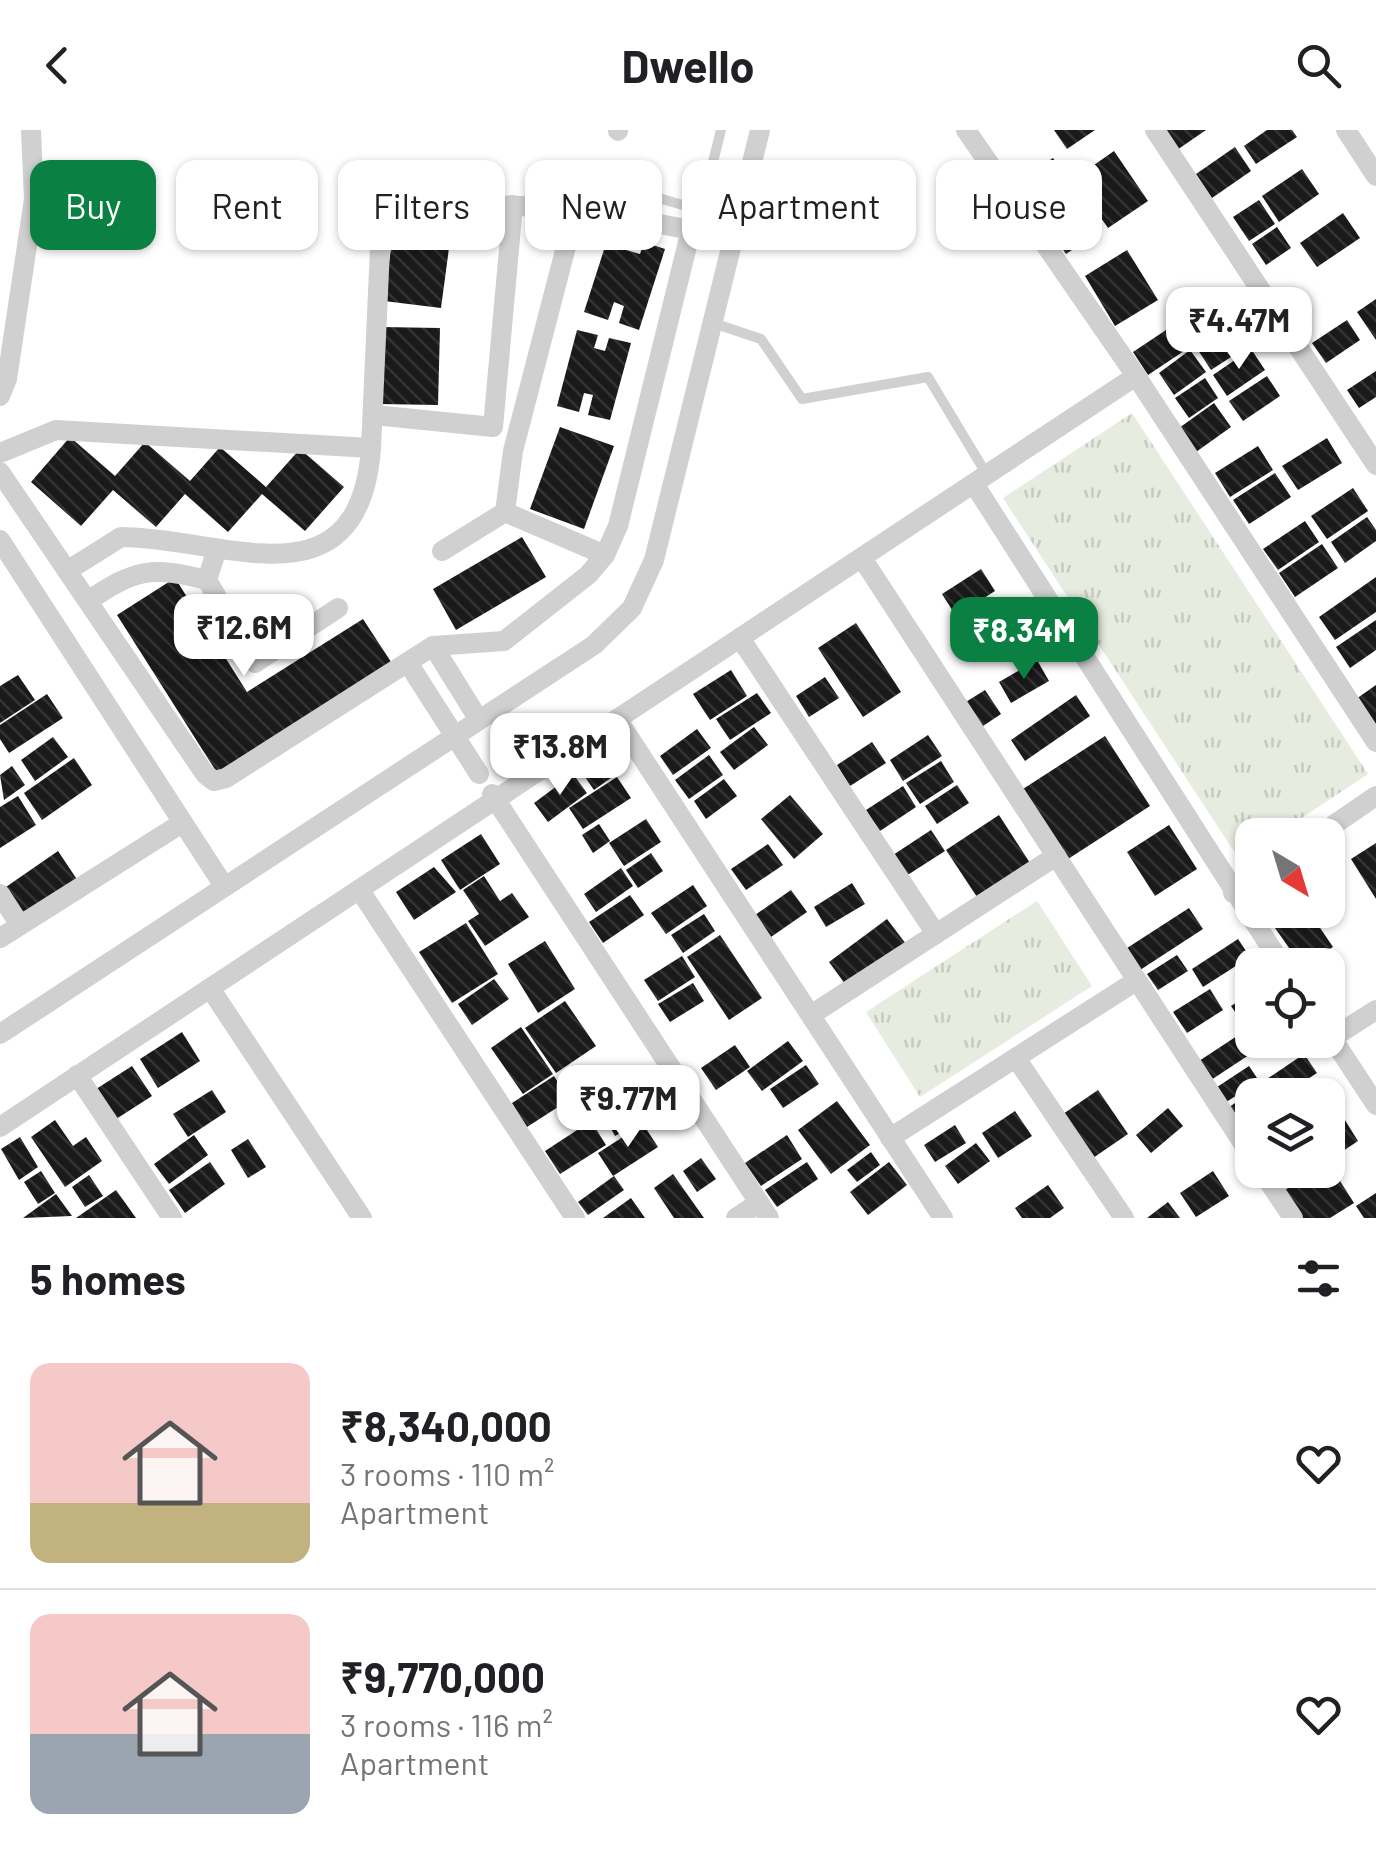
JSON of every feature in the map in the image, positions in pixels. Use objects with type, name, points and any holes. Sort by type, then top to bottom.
[{"type":"street","points":[[0,396],[8,380],[34,199],[31,130]]},
{"type":"street","points":[[753,160],[760,130]]},
{"type":"street","points":[[966,130],[1136,376],[1376,742]]},
{"type":"street","points":[[1155,130],[1376,464]]},
{"type":"street","points":[[1346,130],[1376,176]]},
{"type":"street","points":[[66,571],[121,537],[216,552],[282,555],[312,548],[340,532],[369,480],[380,248],[387,222],[404,202],[525,206]]},
{"type":"street","points":[[374,414],[493,427],[513,205]]},
{"type":"street","points":[[0,472],[204,774],[214,781],[226,778],[434,646],[504,641],[588,575],[605,555],[618,526],[691,230],[662,224]]},
{"type":"street","points":[[442,551],[505,512],[517,435],[565,250]]},
{"type":"street","points":[[0,1034],[594,646],[632,608],[654,560],[731,250]]},
{"type":"street","points":[[0,1127],[361,892],[489,789],[617,719],[1136,376]]},
{"type":"street","points":[[0,452],[56,430],[371,448]]},
{"type":"street","points":[[981,480],[1271,948]]},
{"type":"street","points":[[505,512],[605,555]]},
{"type":"street","points":[[0,540],[224,886]]},
{"type":"street","points":[[207,580],[216,552]]},
{"type":"street","points":[[862,558],[1235,1131]]},
{"type":"street","points":[[88,601],[137,572],[164,570],[207,580],[255,662],[338,608]]},
{"type":"street","points":[[740,638],[936,934]]},
{"type":"street","points":[[434,646],[479,720]]},
{"type":"street","points":[[408,662],[764,1210],[736,1218]]},
{"type":"street","points":[[617,719],[943,1218]]},
{"type":"street","points":[[1343,818],[1376,796]]},
{"type":"street","points":[[0,938],[182,823]]},
{"type":"street","points":[[811,1015],[1056,856]]},
{"type":"street","points":[[361,892],[575,1218]]},
{"type":"street","points":[[0,894],[20,925]]},
{"type":"street","points":[[890,1138],[1136,980]]},
{"type":"street","points":[[210,988],[362,1218]]},
{"type":"street","points":[[1345,1027],[1376,1010]]},
{"type":"street","points":[[1016,1058],[1124,1218]]},
{"type":"street","points":[[1345,1058],[1376,1105]]},
{"type":"street","points":[[77,1075],[172,1218]]},
{"type":"street","points":[[1273,1188],[1293,1218]]},
{"type":"lane","points":[[714,160],[721,130]]},
{"type":"lane","points":[[662,199],[682,205]]},
{"type":"lane","points":[[712,323],[762,339],[802,399],[928,377],[981,480]]},
{"type":"green space","points":[[1132,413],[1368,774],[1302,818],[1235,818],[1235,853],[1003,498]]},
{"type":"green space","points":[[1037,901],[1092,986],[920,1097],[866,1012]]},
{"type":"building","points":[[1054,130],[1095,130],[1067,149]]},
{"type":"building","points":[[1164,130],[1206,130],[1177,150]]},
{"type":"building","points":[[1267,130],[1292,130],[1297,137],[1256,164],[1244,146]]},
{"type":"building","points":[[1235,147],[1251,171],[1212,198],[1196,174]]},
{"type":"building","points":[[1114,151],[1148,201],[1108,228],[1102,219],[1101,160]]},
{"type":"building","points":[[1302,169],[1319,194],[1279,222],[1262,196]]},
{"type":"building","points":[[1259,200],[1275,224],[1249,241],[1233,217]]},
{"type":"building","points":[[1343,213],[1360,238],[1317,267],[1300,243]]},
{"type":"building","points":[[1277,227],[1291,248],[1266,265],[1252,244]]},
{"type":"building","points":[[665,249],[639,330],[619,323],[624,306],[614,302],[608,320],[584,312],[604,250],[640,254],[641,250]]},
{"type":"building","points":[[391,250],[449,250],[441,308],[384,301]]},
{"type":"building","points":[[1127,250],[1158,300],[1115,326],[1085,276]]},
{"type":"building","points":[[1376,299],[1376,340],[1357,312]]},
{"type":"building","points":[[1347,320],[1360,340],[1326,363],[1312,343]]},
{"type":"building","points":[[1236,321],[1251,344],[1211,370],[1196,347]]},
{"type":"building","points":[[1172,326],[1187,349],[1148,375],[1133,352]]},
{"type":"building","points":[[381,327],[440,328],[438,405],[379,404]]},
{"type":"building","points":[[577,330],[598,335],[594,348],[605,351],[609,338],[631,343],[610,420],[588,415],[593,395],[584,393],[579,412],[557,406]]},
{"type":"building","points":[[1251,349],[1265,370],[1227,396],[1213,375]]},
{"type":"building","points":[[1190,350],[1206,372],[1174,395],[1159,373]]},
{"type":"building","points":[[1376,371],[1376,397],[1359,408],[1347,390]]},
{"type":"building","points":[[1267,376],[1280,396],[1243,421],[1229,401]]},
{"type":"building","points":[[1205,378],[1218,398],[1189,418],[1175,398]]},
{"type":"building","points":[[1214,403],[1231,427],[1196,452],[1179,428]]},
{"type":"building","points":[[560,427],[614,446],[584,529],[530,509]]},
{"type":"building","points":[[70,437],[115,476],[145,442],[190,481],[220,447],[266,487],[300,449],[344,487],[305,531],[262,494],[228,532],[185,494],[156,527],[113,490],[81,526],[31,482]]},
{"type":"building","points":[[1327,438],[1342,463],[1298,490],[1282,466]]},
{"type":"building","points":[[1258,446],[1273,470],[1230,497],[1215,473]]},
{"type":"building","points":[[1275,473],[1291,497],[1249,524],[1233,500]]},
{"type":"building","points":[[1353,488],[1368,511],[1327,539],[1311,516]]},
{"type":"building","points":[[1367,517],[1376,530],[1376,541],[1345,563],[1331,542]]},
{"type":"building","points":[[1305,521],[1319,542],[1278,570],[1263,549]]},
{"type":"building","points":[[522,537],[546,577],[456,630],[433,589]]},
{"type":"building","points":[[1322,544],[1338,568],[1295,597],[1279,573]]},
{"type":"building","points":[[981,569],[995,591],[956,616],[942,594]]},
{"type":"building","points":[[1376,577],[1376,612],[1335,640],[1319,617]]},
{"type":"building","points":[[175,578],[247,692],[363,619],[395,668],[221,779],[117,615]]},
{"type":"building","points":[[1376,620],[1376,650],[1350,668],[1336,647]]},
{"type":"building","points":[[856,623],[901,692],[863,717],[818,648]]},
{"type":"building","points":[[1037,660],[1049,681],[1011,703],[999,682]]},
{"type":"building","points":[[731,670],[747,696],[710,720],[693,694]]},
{"type":"building","points":[[18,675],[35,700],[0,723],[0,686]]},
{"type":"building","points":[[825,677],[839,698],[809,717],[796,696]]},
{"type":"building","points":[[1376,685],[1376,727],[1356,699]]},
{"type":"building","points":[[985,690],[1001,714],[977,730],[961,705]]},
{"type":"building","points":[[757,693],[771,713],[730,740],[716,719]]},
{"type":"building","points":[[47,694],[63,718],[9,753],[0,739],[0,725]]},
{"type":"building","points":[[1076,695],[1090,716],[1025,761],[1011,740]]},
{"type":"building","points":[[754,727],[768,745],[734,770],[720,752]]},
{"type":"building","points":[[697,729],[711,748],[673,775],[660,756]]},
{"type":"building","points":[[928,735],[942,756],[903,781],[890,760]]},
{"type":"building","points":[[1105,736],[1150,806],[1068,859],[1023,789]]},
{"type":"building","points":[[53,737],[68,757],[35,781],[21,760]]},
{"type":"building","points":[[872,742],[886,763],[850,786],[837,765]]},
{"type":"building","points":[[616,747],[629,765],[594,790],[581,771]]},
{"type":"building","points":[[709,755],[723,775],[689,799],[675,780]]},
{"type":"building","points":[[74,758],[92,785],[42,820],[24,793]]},
{"type":"building","points":[[941,761],[954,782],[920,804],[906,783]]},
{"type":"building","points":[[12,766],[25,785],[4,800],[0,775]]},
{"type":"building","points":[[573,774],[587,793],[548,822],[534,803]]},
{"type":"building","points":[[617,777],[631,798],[583,829],[569,808]]},
{"type":"building","points":[[724,779],[737,796],[706,819],[694,801]]},
{"type":"building","points":[[957,785],[969,803],[937,824],[925,806]]},
{"type":"building","points":[[903,786],[916,807],[880,831],[866,810]]},
{"type":"building","points":[[790,795],[823,834],[794,859],[761,819]]},
{"type":"building","points":[[18,796],[36,825],[0,848],[0,807]]},
{"type":"building","points":[[999,815],[1030,863],[977,897],[946,850]]},
{"type":"building","points":[[646,819],[661,842],[624,866],[609,843]]},
{"type":"building","points":[[599,824],[610,841],[593,853],[582,835]]},
{"type":"building","points":[[1169,825],[1197,869],[1155,896],[1127,852]]},
{"type":"building","points":[[931,830],[945,851],[906,876],[893,855]]},
{"type":"building","points":[[481,834],[500,864],[460,890],[441,860]]},
{"type":"building","points":[[1376,843],[1376,899],[1351,859]]},
{"type":"building","points":[[768,844],[783,865],[746,890],[731,869]]},
{"type":"building","points":[[58,851],[78,881],[23,919],[3,889]]},
{"type":"building","points":[[651,853],[663,871],[638,888],[626,870]]},
{"type":"building","points":[[434,867],[456,892],[414,920],[396,892]]},
{"type":"building","points":[[621,868],[633,886],[596,912],[584,894]]},
{"type":"building","points":[[484,876],[500,901],[512,893],[529,917],[485,946],[468,921],[479,914],[463,890]]},
{"type":"building","points":[[852,883],[865,904],[826,927],[814,907]]},
{"type":"building","points":[[693,885],[707,906],[666,934],[651,913]]},
{"type":"building","points":[[791,890],[807,912],[771,937],[755,915]]},
{"type":"building","points":[[630,895],[644,915],[603,943],[589,922]]},
{"type":"building","points":[[1189,908],[1203,929],[1137,972],[1124,950]]},
{"type":"building","points":[[704,914],[715,931],[683,953],[671,935]]},
{"type":"building","points":[[887,919],[906,944],[848,988],[829,962]]},
{"type":"building","points":[[466,923],[498,974],[452,1003],[419,952]]},
{"type":"building","points":[[1275,928],[1320,928],[1333,947],[1331,948],[1289,948]]},
{"type":"building","points":[[720,935],[762,998],[729,1020],[687,957]]},
{"type":"building","points":[[1238,939],[1244,948],[1235,948],[1235,967],[1203,987],[1192,969]]},
{"type":"building","points":[[545,941],[575,989],[538,1013],[508,964]]},
{"type":"building","points":[[1177,955],[1188,971],[1158,990],[1147,974]]},
{"type":"building","points":[[682,956],[695,977],[658,1001],[644,980]]},
{"type":"building","points":[[494,979],[509,999],[472,1025],[458,1004]]},
{"type":"building","points":[[693,983],[704,1001],[670,1022],[658,1004]]},
{"type":"building","points":[[1210,989],[1223,1010],[1187,1033],[1173,1012]]},
{"type":"building","points":[[565,1001],[596,1046],[556,1073],[525,1028]]},
{"type":"building","points":[[521,1027],[553,1074],[523,1094],[491,1048]]},
{"type":"building","points":[[182,1032],[200,1061],[158,1088],[140,1059]]},
{"type":"building","points":[[1235,1037],[1235,1058],[1244,1058],[1211,1080],[1199,1061]]},
{"type":"building","points":[[788,1041],[803,1061],[762,1091],[747,1071]]},
{"type":"building","points":[[735,1045],[750,1067],[716,1090],[701,1068]]},
{"type":"building","points":[[1298,1058],[1307,1058],[1317,1073],[1309,1078],[1268,1078]]},
{"type":"building","points":[[806,1065],[819,1084],[783,1108],[770,1089]]},
{"type":"building","points":[[132,1066],[152,1096],[113,1121],[93,1091]]},
{"type":"building","points":[[1249,1066],[1257,1078],[1235,1078],[1235,1096],[1220,1106],[1211,1091]]},
{"type":"building","points":[[609,1067],[640,1122],[615,1136],[584,1081]]},
{"type":"building","points":[[554,1076],[569,1100],[527,1127],[512,1103]]},
{"type":"building","points":[[212,1090],[226,1112],[188,1137],[173,1114]]},
{"type":"building","points":[[1098,1090],[1128,1134],[1093,1158],[1063,1114]]},
{"type":"building","points":[[837,1101],[870,1145],[831,1174],[798,1130]]},
{"type":"building","points":[[1235,1103],[1235,1126],[1223,1111]]},
{"type":"building","points":[[1168,1108],[1183,1126],[1151,1153],[1136,1135]]},
{"type":"building","points":[[1015,1111],[1032,1136],[998,1158],[982,1133]]},
{"type":"building","points":[[55,1120],[73,1146],[86,1137],[102,1161],[65,1187],[31,1137]]},
{"type":"building","points":[[1345,1120],[1358,1141],[1345,1150]]},
{"type":"building","points":[[591,1121],[606,1145],[560,1174],[545,1151]]},
{"type":"building","points":[[643,1124],[658,1147],[613,1176],[598,1153]]},
{"type":"building","points":[[955,1125],[966,1143],[935,1162],[924,1145]]},
{"type":"building","points":[[194,1135],[208,1155],[169,1184],[154,1164]]},
{"type":"building","points":[[787,1135],[802,1159],[761,1186],[745,1163]]},
{"type":"building","points":[[20,1137],[38,1167],[19,1180],[1,1149]]},
{"type":"building","points":[[248,1139],[266,1167],[248,1178],[231,1150]]},
{"type":"building","points":[[976,1143],[990,1161],[958,1184],[945,1166]]},
{"type":"building","points":[[871,1152],[880,1165],[857,1182],[847,1170]]},
{"type":"building","points":[[701,1158],[716,1179],[697,1192],[683,1171]]},
{"type":"building","points":[[210,1162],[225,1184],[185,1213],[169,1190]]},
{"type":"building","points":[[807,1162],[818,1179],[777,1207],[765,1190]]},
{"type":"building","points":[[889,1162],[907,1185],[868,1215],[850,1192]]},
{"type":"building","points":[[41,1171],[55,1193],[38,1204],[24,1182]]},
{"type":"building","points":[[1213,1171],[1229,1196],[1196,1217],[1180,1193]]},
{"type":"building","points":[[673,1174],[704,1218],[674,1218],[654,1188]]},
{"type":"building","points":[[89,1175],[103,1196],[85,1207],[72,1187]]},
{"type":"building","points":[[614,1176],[624,1190],[588,1215],[578,1202]]},
{"type":"building","points":[[1048,1185],[1064,1208],[1050,1218],[1022,1218],[1015,1208]]},
{"type":"building","points":[[1344,1188],[1354,1203],[1330,1218],[1303,1218],[1285,1190]]},
{"type":"building","points":[[116,1190],[136,1218],[76,1218]]},
{"type":"building","points":[[1376,1193],[1376,1218],[1364,1218],[1356,1206]]},
{"type":"building","points":[[56,1194],[72,1216],[23,1218]]},
{"type":"building","points":[[631,1198],[645,1218],[603,1218]]},
{"type":"building","points":[[1168,1202],[1180,1218],[1147,1218]]}]
